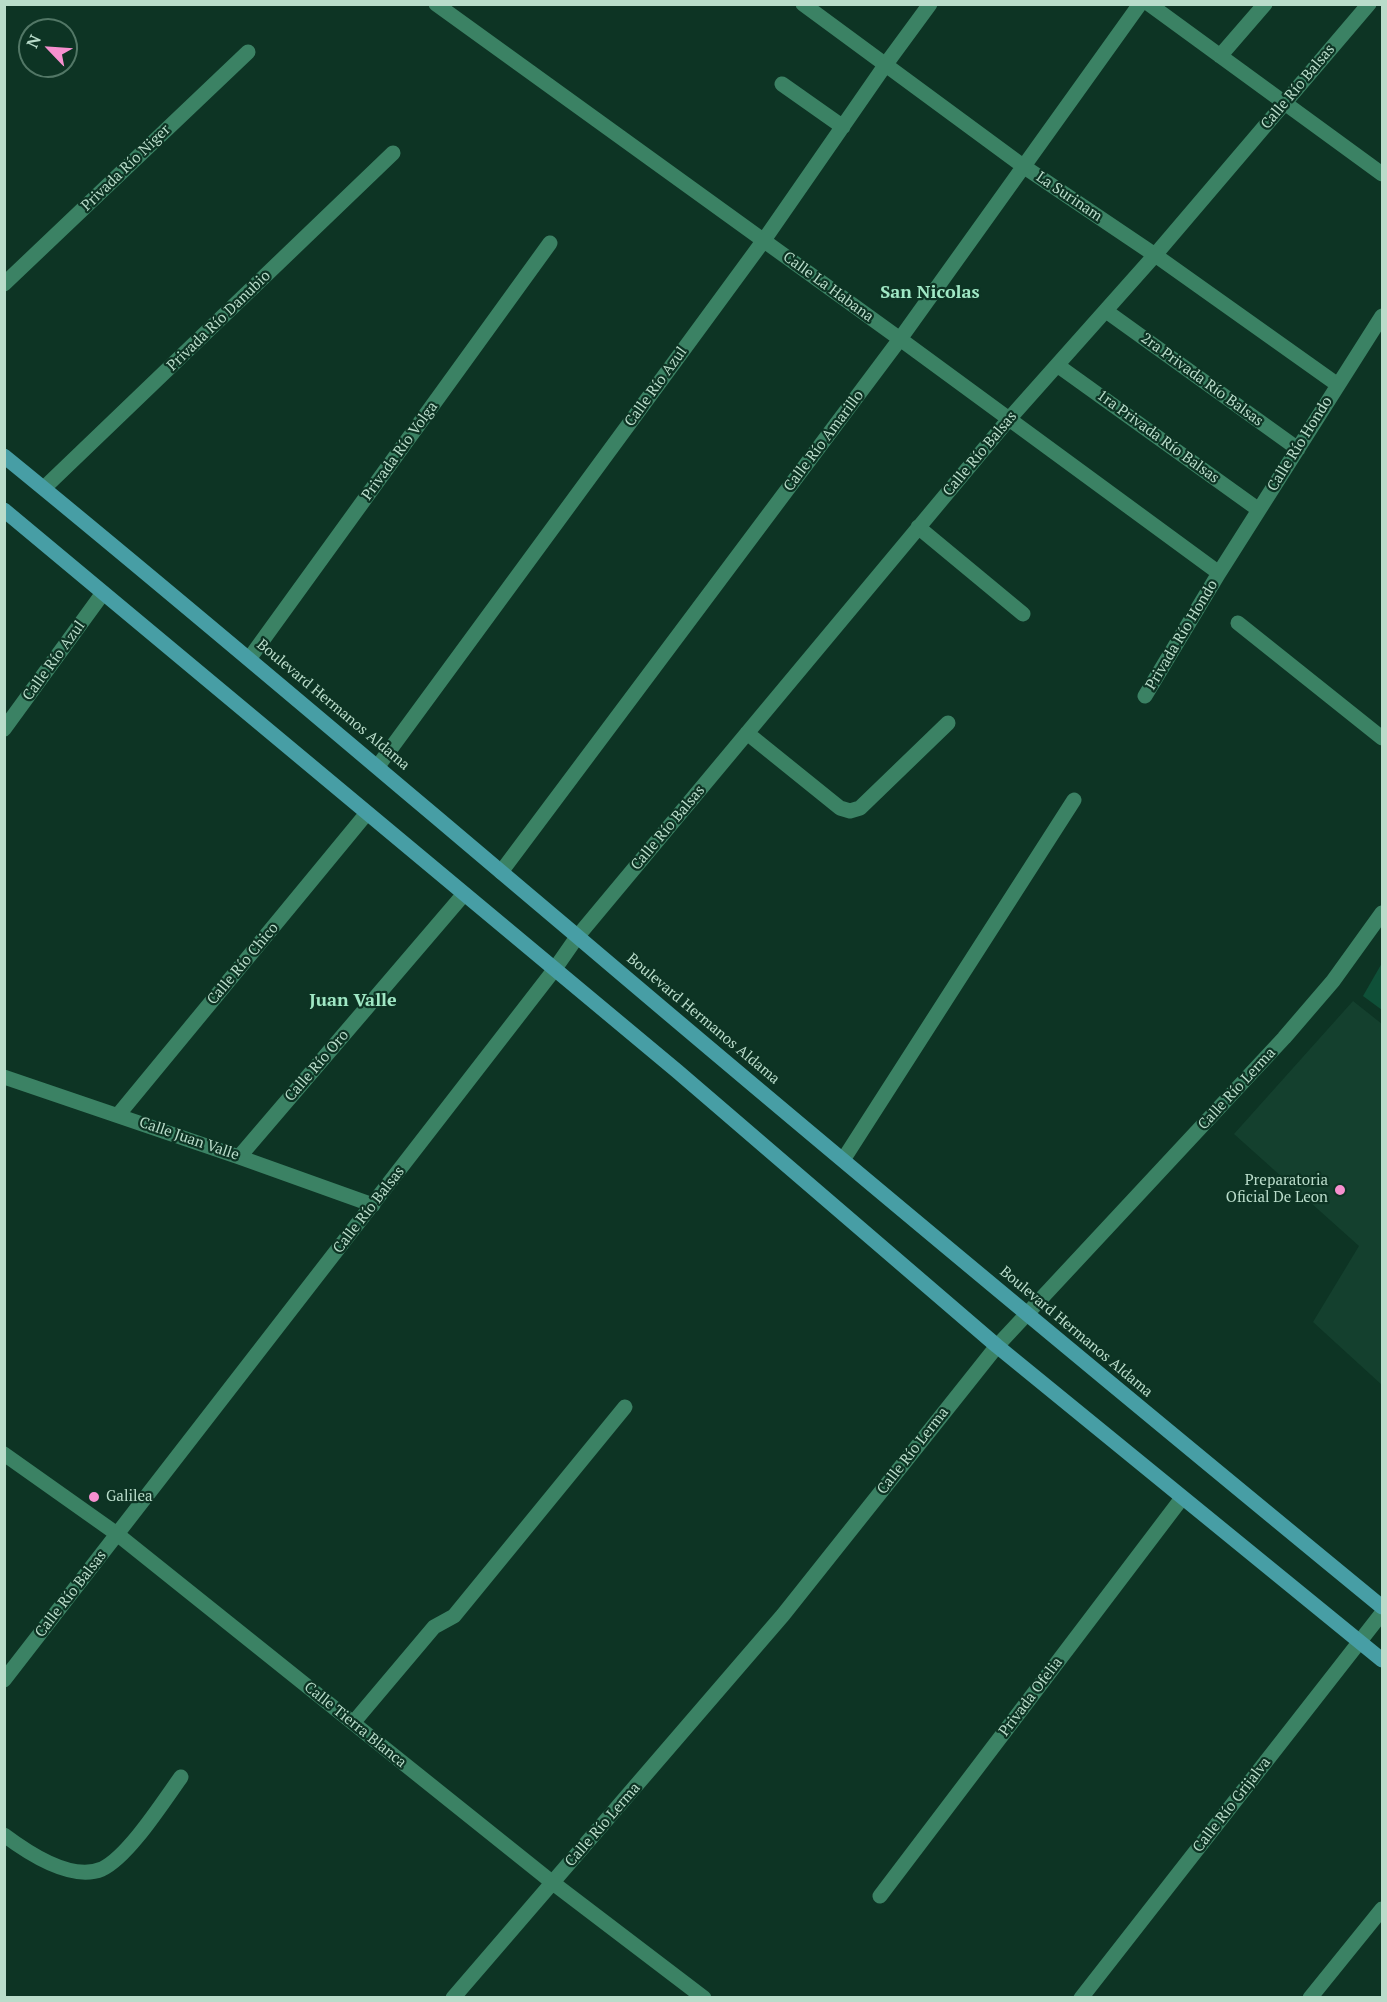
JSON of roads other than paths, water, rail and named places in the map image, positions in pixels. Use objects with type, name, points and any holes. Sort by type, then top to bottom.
[{"type":"main road","name":"Boulevard Hermanos Aldama","points":[[4,456],[378,766],[577,937],[1201,1460],[1383,1607]]},
{"type":"main road","points":[[4,510],[677,1071],[997,1346],[1383,1660]]},
{"type":"street","name":"Calle La Habana","points":[[436,4],[764,240],[1219,573]]},
{"type":"street","name":"La Surinam","points":[[803,4],[1023,166],[1155,255],[1338,385]]},
{"type":"street","name":"Calle Río Azul","points":[[378,766],[764,240],[886,63],[930,4]]},
{"type":"street","name":"Calle Río Amarillo","points":[[501,872],[900,339],[1140,4]]},
{"type":"street","points":[[1149,4],[1383,174]]},
{"type":"street","points":[[1220,56],[1265,4]]},
{"type":"street","name":"Calle Río Balsas","points":[[4,1680],[373,1205],[577,937],[1009,419],[1155,255],[1369,4]]},
{"type":"street","name":"Privada Río Niger","points":[[4,284],[248,52]]},
{"type":"street","points":[[782,84],[843,127]]},
{"type":"street","name":"Privada Río Danubio","points":[[44,488],[393,153]]},
{"type":"street","name":"Privada Río Volga","points":[[249,659],[550,243]]},
{"type":"street","name":"2ra Privada Río Balsas","points":[[1106,311],[1298,449]]},
{"type":"street","name":"Calle Río Hondo","points":[[1219,573],[1383,316]]},
{"type":"street","name":"1ra Privada Río Balsas","points":[[1057,365],[1259,510]]},
{"type":"street","points":[[918,527],[1023,614]]},
{"type":"street","name":"Privada Río Hondo","points":[[1145,696],[1219,573]]},
{"type":"street","name":"Calle Río Azul","points":[[4,729],[103,593]]},
{"type":"street","points":[[1238,623],[1383,738]]},
{"type":"street","points":[[747,733],[840,808],[850,811],[860,808],[948,723]]},
{"type":"street","points":[[843,1160],[1074,800]]},
{"type":"street","name":"Calle Río Chico","points":[[118,1115],[367,813]]},
{"type":"street","name":"Calle Río Oro","points":[[240,1157],[464,894]]},
{"type":"street","name":"Calle Río Lerma","points":[[453,1998],[783,1615],[997,1346],[1284,1038],[1333,981],[1383,912]]},
{"type":"street","name":"Calle Juan Valle","points":[[4,1077],[373,1205]]},
{"type":"street","points":[[353,1723],[434,1627],[454,1616],[625,1407]]},
{"type":"street","name":"Calle Tierra Blanca","points":[[4,1454],[117,1534],[553,1882],[704,1998]]},
{"type":"street","name":"Privada Ofelia","points":[[880,1896],[1182,1498]]},
{"type":"street","name":"Calle Río Grijalva","points":[[1082,1998],[1383,1613]]},
{"type":"street","points":[[4,1835],[59,1868],[81,1872],[102,1869],[128,1848],[181,1777]]},
{"type":"street","points":[[1310,1998],[1383,1909]]},
{"type":"place","name":"Preparatoria Oficial De Leon","points":[[1340,1190]]},
{"type":"place","name":"Galilea","points":[[94,1497]]},
{"type":"district","name":"San Nicolas","points":[[930,293]]},
{"type":"district","name":"Juan Valle","points":[[353,1001]]}]
